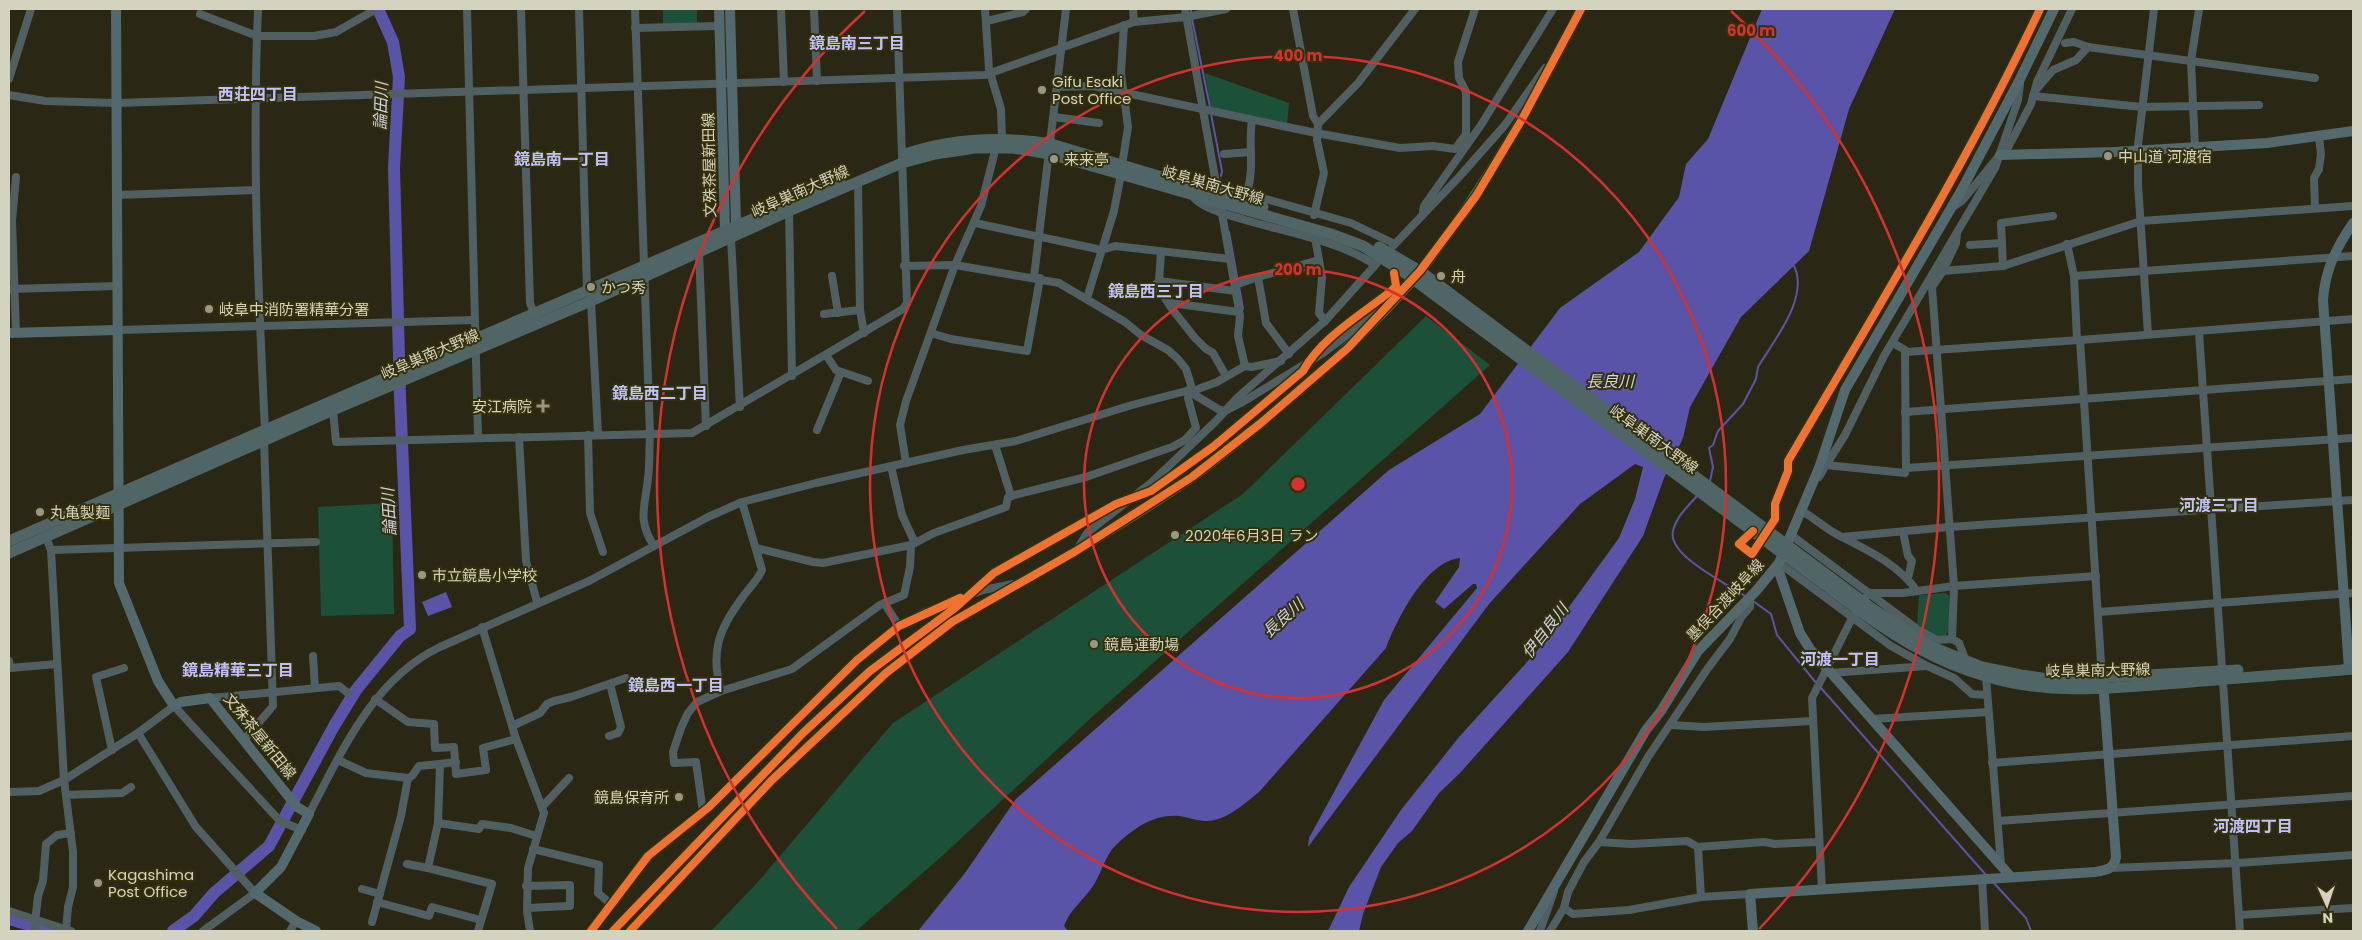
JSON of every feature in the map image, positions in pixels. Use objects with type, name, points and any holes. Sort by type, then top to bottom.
[{"type":"main road","name":"岐阜巣南大野線","points":[[642,272],[699,252],[728,234],[736,225],[943,143],[999,143],[1050,149],[1223,200],[1353,234],[1420,279],[1928,655],[1986,677],[2055,689],[2103,683],[2351,666]]},
{"type":"main road","name":"岐阜巣南大野線","points":[[1050,149],[1121,174],[1191,195],[1223,200]]},
{"type":"main road","name":"岐阜巣南大野線","points":[[9,542],[118,493],[264,435],[475,346],[728,234],[858,182],[902,159]]},
{"type":"main road","name":"岐阜巣南大野線","points":[[475,346],[534,314],[589,296]]},
{"type":"main road","name":"岐阜巣南大野線","points":[[9,553],[117,505],[264,435],[333,410],[392,381]]},
{"type":"main road","name":"岐阜巣南大野線","points":[[1867,610],[1906,632],[1966,661],[2013,674],[2055,680],[2103,683]]},
{"type":"street","points":[[9,79],[30,9]]},
{"type":"street","points":[[116,9],[118,195],[117,505],[119,583],[158,681],[174,706],[284,822],[302,830]]},
{"type":"street","points":[[244,740],[273,706],[254,99],[258,9]]},
{"type":"street","points":[[466,9],[478,438]]},
{"type":"street","points":[[521,9],[530,304],[534,314]]},
{"type":"street","points":[[580,9],[589,296],[598,434]]},
{"type":"street","points":[[635,9],[642,272],[650,434],[649,476],[643,516],[645,532],[654,546]]},
{"type":"street","name":"文殊茶屋新田線","points":[[719,9],[719,26],[727,83],[736,225]]},
{"type":"street","name":"文殊茶屋新田線","points":[[728,234],[727,83],[730,9]]},
{"type":"street","points":[[781,9],[784,82]]},
{"type":"street","points":[[814,9],[817,81]]},
{"type":"street","points":[[333,410],[336,442],[692,433],[740,407],[906,307],[897,9]]},
{"type":"street","points":[[906,463],[900,425],[906,401],[955,265],[975,223],[999,143],[1001,109],[990,74],[985,9]]},
{"type":"street","points":[[987,21],[1023,12],[1026,9]]},
{"type":"street","points":[[931,333],[952,339],[1027,351],[1037,277],[1039,237],[1066,9]]},
{"type":"street","points":[[1133,9],[1134,22]]},
{"type":"street","points":[[9,96],[45,101],[117,104],[990,74],[1134,22],[1226,9]]},
{"type":"street","points":[[1293,9],[1312,116],[1318,124]]},
{"type":"street","points":[[1314,213],[1324,173],[1316,133],[1318,124],[1358,82],[1415,9]]},
{"type":"street","points":[[1057,87],[1093,86],[1316,133],[1400,148],[1433,146],[1455,149],[1466,134],[1466,92],[1460,78],[1458,62],[1475,9]]},
{"type":"street","points":[[1421,216],[1424,206],[1481,125],[1553,9]]},
{"type":"street","points":[[207,930],[255,893],[281,867],[338,760],[375,700],[388,684],[423,655],[537,602],[589,581],[708,516],[742,502],[784,490],[891,466],[1032,437],[1132,405],[1186,391],[1225,411],[1323,353],[1352,332],[1380,305],[1397,296],[1420,279],[1476,196],[1521,121],[1581,9]]},
{"type":"street","name":"墨俣合渡岐阜線","points":[[1528,931],[1646,730],[1661,711],[1698,651],[1778,565],[1819,468],[1845,390],[1949,210],[2020,79],[2054,9]]},
{"type":"street","points":[[2034,94],[2037,82],[2072,9]]},
{"type":"street","points":[[2148,334],[2138,150],[2154,9]]},
{"type":"street","points":[[2195,147],[2191,61],[2200,9]]},
{"type":"street","points":[[200,14],[257,36],[314,36],[336,32],[371,12]]},
{"type":"street","points":[[1189,14],[1223,200],[1230,260],[1237,285],[1238,336],[1245,366]]},
{"type":"street","points":[[1123,159],[1128,126],[1121,74],[1124,25]]},
{"type":"street","points":[[635,28],[719,26]]},
{"type":"street","points":[[2066,43],[2074,42],[2149,56],[2315,78]]},
{"type":"street","points":[[1223,200],[1247,192],[1365,228],[1394,245],[1460,177],[1504,124],[1563,44]]},
{"type":"street","points":[[1807,496],[1845,435],[1884,356],[1986,184],[2034,94],[2053,70],[2076,60],[2088,46]]},
{"type":"street","points":[[1949,210],[1962,201],[2002,155],[2018,100],[2020,79]]},
{"type":"street","points":[[2034,94],[2142,106],[2259,106]]},
{"type":"street","points":[[1054,117],[1099,123]]},
{"type":"street","points":[[1247,192],[1252,178],[1249,138],[1252,120]]},
{"type":"street","points":[[2002,155],[2267,143],[2353,131]]},
{"type":"street","points":[[2315,208],[2314,178],[2319,168],[2321,154],[2319,137]]},
{"type":"street","points":[[1224,154],[1251,152]]},
{"type":"street","points":[[1087,298],[1114,212],[1121,174]]},
{"type":"street","points":[[16,177],[12,221],[11,289],[13,333],[474,320]]},
{"type":"street","points":[[858,182],[860,310],[864,332]]},
{"type":"street","points":[[118,195],[256,190]]},
{"type":"street","points":[[1076,551],[1088,532],[1151,483],[1215,422],[1237,398],[1325,321],[1376,264],[1223,200]]},
{"type":"street","points":[[1944,271],[2003,266],[2141,221],[2353,206]]},
{"type":"street","points":[[789,211],[792,376]]},
{"type":"street","points":[[2003,266],[2001,223],[2053,216]]},
{"type":"street","points":[[975,223],[1102,250],[1115,246],[1230,260]]},
{"type":"street","points":[[2351,666],[2349,593],[2333,439],[2324,322],[2324,280],[2332,258],[2353,223]]},
{"type":"street","points":[[1949,654],[1955,641],[1954,586],[1932,287],[1944,271],[1956,243],[1957,231]]},
{"type":"street","points":[[728,234],[740,407]]},
{"type":"street","points":[[1316,239],[1322,278],[1319,313],[1325,321]]},
{"type":"street","points":[[1970,245],[2002,243]]},
{"type":"street","points":[[2067,244],[2074,276],[2114,813],[2116,857],[2115,864],[2111,868]]},
{"type":"street","points":[[699,252],[706,426]]},
{"type":"street","points":[[1162,252],[1159,281],[1156,284],[1170,303],[1172,309],[1195,338],[1213,353],[1226,376]]},
{"type":"street","points":[[2074,276],[2353,256]]},
{"type":"street","points":[[1159,281],[1237,285],[1258,277],[1319,260]]},
{"type":"street","points":[[756,548],[813,562],[823,562],[913,544],[934,533],[1006,506],[1008,497],[1086,477],[1185,440],[1196,428],[1188,398],[1191,385],[1186,370],[1178,359],[1168,350],[1141,335],[1087,298],[1059,283],[1037,277],[955,265],[904,266]]},
{"type":"street","points":[[832,276],[838,313]]},
{"type":"street","points":[[1258,277],[1266,323],[1289,354]]},
{"type":"street","points":[[11,289],[118,286]]},
{"type":"street","points":[[630,931],[772,780],[886,673],[952,622],[1076,551],[1168,493],[1225,452],[1348,348],[1397,296]]},
{"type":"street","points":[[1170,303],[1239,312]]},
{"type":"street","points":[[824,314],[860,310]]},
{"type":"street","points":[[1905,352],[2199,332],[2353,319]]},
{"type":"street","points":[[2199,332],[2233,804],[2240,931]]},
{"type":"street","points":[[1826,465],[1905,473],[1905,350],[1893,343]]},
{"type":"street","points":[[826,355],[836,370],[868,381]]},
{"type":"street","points":[[1190,392],[1245,366],[1252,367],[1281,361]]},
{"type":"street","points":[[817,430],[842,372]]},
{"type":"street","points":[[1905,412],[2353,379]]},
{"type":"street","points":[[588,435],[590,513],[603,552]]},
{"type":"street","points":[[519,436],[526,561],[537,602]]},
{"type":"street","points":[[1906,468],[2353,438]]},
{"type":"street","points":[[995,445],[1011,496]]},
{"type":"street","points":[[703,812],[696,762],[674,763],[673,752],[688,713],[703,698],[792,669],[884,603],[904,595],[913,544],[902,515],[891,466]]},
{"type":"street","points":[[1842,536],[2353,500]]},
{"type":"street","points":[[721,691],[715,659],[717,642],[740,600],[761,572],[742,502]]},
{"type":"street","points":[[1802,511],[1823,523],[1833,533],[1842,536],[1886,562],[1908,578],[1917,591]]},
{"type":"street","points":[[1902,532],[1908,556],[1912,561],[1908,578]]},
{"type":"street","points":[[1791,535],[1923,632],[1937,640],[1955,641]]},
{"type":"street","points":[[9,911],[35,925],[69,930],[68,907],[74,887],[71,833],[64,780],[51,550],[46,537]]},
{"type":"street","points":[[51,550],[316,542]]},
{"type":"street","points":[[1778,565],[1892,646],[1927,666],[1954,678],[1972,694],[1986,695]]},
{"type":"street","points":[[1778,565],[1800,633],[1826,673],[1872,719],[2001,865],[2007,877]]},
{"type":"street","points":[[1869,594],[2096,576]]},
{"type":"street","points":[[591,931],[648,856],[703,812],[857,660],[899,626],[983,590],[1019,583]]},
{"type":"street","points":[[2099,612],[2349,593]]},
{"type":"street","points":[[1822,888],[1812,698],[1852,618],[1869,594]]},
{"type":"street","points":[[1550,931],[1564,908],[1572,884],[1584,862],[1599,842],[1648,757],[1672,725],[1708,668],[1730,640],[1742,616],[1750,607],[1750,597]]},
{"type":"street","points":[[884,603],[899,626]]},
{"type":"street","points":[[482,627],[516,739],[544,813],[528,868],[526,886],[530,931]]},
{"type":"street","points":[[1955,641],[1966,661]]},
{"type":"street","points":[[313,656],[315,688]]},
{"type":"street","points":[[9,660],[10,668],[57,664]]},
{"type":"street","points":[[1826,673],[1927,666]]},
{"type":"street","points":[[112,750],[96,678],[124,668]]},
{"type":"street","points":[[1986,677],[2001,865]]},
{"type":"street","points":[[512,726],[540,713],[547,704],[554,700],[626,678]]},
{"type":"street","points":[[609,736],[618,733],[621,727],[610,684]]},
{"type":"street","points":[[210,698],[339,686],[348,693]]},
{"type":"street","name":"文殊茶屋新田線","points":[[174,706],[181,702],[210,698],[295,804],[310,814]]},
{"type":"street","points":[[375,700],[408,722],[434,724],[435,748],[454,747],[456,774],[486,770],[483,748],[516,739]]},
{"type":"street","points":[[9,792],[39,791],[64,780],[138,733],[174,706]]},
{"type":"street","points":[[1872,719],[1988,712]]},
{"type":"street","points":[[1672,725],[1704,728],[1812,721]]},
{"type":"street","points":[[138,733],[196,827],[255,893],[296,921],[316,931]]},
{"type":"street","points":[[1992,763],[2353,736]]},
{"type":"street","points":[[338,760],[366,772],[408,778]]},
{"type":"street","points":[[372,922],[401,816],[408,778],[419,766],[456,762]]},
{"type":"street","points":[[428,868],[438,823],[440,764]]},
{"type":"street","points":[[542,807],[569,778]]},
{"type":"street","points":[[66,795],[122,793],[131,787]]},
{"type":"street","points":[[1998,821],[2353,796]]},
{"type":"street","points":[[438,823],[479,829],[482,824],[511,828],[536,836]]},
{"type":"street","points":[[35,925],[38,896],[43,881],[46,844],[57,835],[71,833]]},
{"type":"street","points":[[1599,842],[1631,844],[1687,841],[1698,847],[1764,842],[1775,844],[1819,842]]},
{"type":"street","points":[[1698,847],[1701,897]]},
{"type":"street","points":[[533,849],[599,865],[598,893],[612,904]]},
{"type":"street","points":[[1564,908],[1573,914],[1629,910],[1701,897],[2095,872],[2111,868],[2236,863],[2353,855]]},
{"type":"street","points":[[407,864],[492,884],[478,931]]},
{"type":"street","points":[[1983,879],[1985,931]]},
{"type":"street","points":[[1540,931],[1557,880]]},
{"type":"street","points":[[526,886],[570,885],[570,906],[527,908]]},
{"type":"street","points":[[362,889],[378,898],[430,916],[432,907],[481,920]]},
{"type":"street","points":[[1750,894],[1753,931]]},
{"type":"street","points":[[2239,915],[2353,908]]},
{"type":"street","points":[[290,931],[296,921]]},
{"type":"green space","points":[[663,9],[697,9],[697,25],[663,26]]},
{"type":"green space","points":[[1205,73],[1289,103],[1287,124],[1211,109]]},
{"type":"green space","name":"鏡島運動場","points":[[1426,316],[1490,365],[1092,717],[941,857],[856,931],[711,931],[758,882],[893,723],[1243,494]]},
{"type":"green space","points":[[392,503],[394,614],[321,616],[318,507]]},
{"type":"green space","points":[[1946,593],[1949,596],[1949,631],[1944,637],[1937,636],[1917,624],[1919,595]]},
{"type":"water","name":"長良川","points":[[1762,9],[1895,9],[1849,109],[1809,251],[1741,317],[1690,407],[1683,438],[1664,478],[1643,536],[1568,652],[1460,773],[1439,793],[1412,831],[1398,843],[1381,867],[1363,914],[1359,931],[1328,931],[1349,887],[1401,810],[1459,737],[1537,651],[1619,538],[1635,499],[1643,467],[1635,464],[1580,504],[1489,604],[1308,847],[1309,838],[1384,700],[1477,588],[1476,584],[1473,584],[1444,609],[1435,602],[1459,567],[1460,558],[1436,569],[1425,580],[1405,608],[1386,648],[1259,792],[1234,811],[1221,818],[1206,821],[1179,816],[1161,817],[1136,828],[1112,850],[1093,886],[1067,920],[1064,926],[1068,931],[918,931],[965,873],[1016,799],[1389,470],[1480,414],[1560,308],[1639,252],[1679,197],[1686,164],[1708,139]]},
{"type":"water","points":[[446,592],[452,607],[428,616],[422,602]]},
{"type":"waterway","name":"論田川","points":[[173,931],[194,916],[214,893],[269,846],[334,726],[356,690],[400,636],[410,629],[400,396],[394,167],[399,77],[393,42],[378,9]]},
{"type":"waterway","points":[[1191,9],[1191,14]]},
{"type":"waterway","points":[[1192,19],[1210,107]]},
{"type":"waterway","points":[[1211,114],[1222,171],[1221,176]]},
{"type":"waterway","points":[[1229,232],[1238,282]]},
{"type":"waterway","points":[[1710,481],[1713,467],[1709,448],[1713,445],[1718,431],[1743,404],[1756,379],[1758,367],[1781,331],[1794,304],[1797,277],[1793,264]]},
{"type":"waterway","points":[[1239,286],[1243,309]]},
{"type":"waterway","points":[[1697,496],[1677,521],[1673,531],[1674,540],[1679,550],[1688,559],[1745,596]]},
{"type":"waterway","points":[[1753,601],[1771,614],[1777,635],[1817,684]]},
{"type":"waterway","points":[[1821,688],[1986,875]]},
{"type":"waterway","points":[[1993,882],[2026,918],[2031,931]]},
{"type":"waterway","name":"論田川","points":[[9,919],[50,931]]},
{"type":"cycle path","points":[[630,931],[772,780],[886,673],[952,622],[1076,551],[1192,477],[1261,423],[1348,348],[1420,271],[1476,196],[1521,121],[1581,9]]},
{"type":"cycle path","points":[[1753,531],[1739,544],[1752,554],[1775,519],[1775,504],[1788,471],[1788,461],[1951,181],[2040,9]]},
{"type":"cycle path","points":[[613,931],[803,733],[870,671],[955,608],[994,573],[1116,504],[1151,491],[1214,446],[1303,371],[1331,337],[1391,291],[1396,286],[1394,273]]},
{"type":"cycle path","points":[[591,931],[648,856],[709,807],[857,660],[899,626],[960,598]]},
{"type":"place","name":"Gifu Esaki Post Office","points":[[1042,90]]},
{"type":"place","name":"中山道 河渡宿","points":[[2108,156]]},
{"type":"place","name":"来来亭","points":[[1054,159]]},
{"type":"place","name":"舟","points":[[1441,276]]},
{"type":"place","name":"かつ秀","points":[[591,287]]},
{"type":"place","name":"岐阜中消防署精華分署","points":[[209,309]]},
{"type":"place","name":"安江病院","points":[[543,406]]},
{"type":"place","name":"丸亀製麺","points":[[40,512]]},
{"type":"place","name":"2020年6月3日 ラン","points":[[1175,535]]},
{"type":"place","name":"市立鏡島小学校","points":[[422,575]]},
{"type":"place","name":"鏡島運動場","points":[[1094,644]]},
{"type":"place","name":"鏡島保育所","points":[[679,797]]},
{"type":"place","name":"Kagashima Post Office","points":[[98,883]]},
{"type":"district","name":"鏡島南三丁目","points":[[857,43]]},
{"type":"district","name":"西荘四丁目","points":[[258,94]]},
{"type":"district","name":"鏡島南一丁目","points":[[562,159]]},
{"type":"district","name":"鏡島西三丁目","points":[[1156,291]]},
{"type":"district","name":"鏡島西二丁目","points":[[660,393]]},
{"type":"district","name":"河渡三丁目","points":[[2219,505]]},
{"type":"district","name":"河渡一丁目","points":[[1840,659]]},
{"type":"district","name":"鏡島精華三丁目","points":[[238,670]]},
{"type":"district","name":"鏡島西一丁目","points":[[676,685]]},
{"type":"district","name":"河渡四丁目","points":[[2253,826]]},
{"type":"water label","name":"伊自良川","points":[[1545,631]]}]
